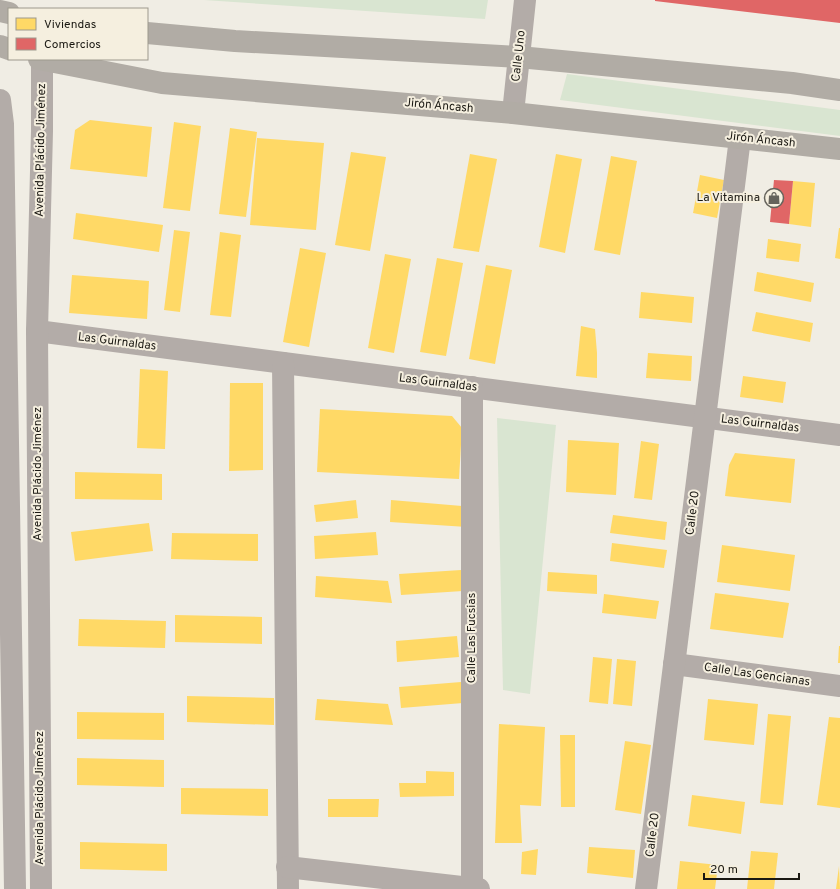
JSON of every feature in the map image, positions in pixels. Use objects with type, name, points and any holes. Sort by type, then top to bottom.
[{"type":"main road","points":[[148,33],[235,41],[519,58],[784,82],[840,90]]},
{"type":"main road","name":"Jirón Áncash","points":[[46,60],[162,83],[513,113],[840,149]]},
{"type":"street","name":"Calle Uno","points":[[513,113],[525,0]]},
{"type":"street","name":"Avenida Plácido Jiménez","points":[[41,60],[42,131],[37,331],[41,889]]},
{"type":"street","name":"Avenida Plácido Jiménez","points":[[0,100],[3,124],[15,889]]},
{"type":"street","name":"Calle 20","points":[[646,889],[740,138]]},
{"type":"street","name":"Las Guirnaldas","points":[[37,331],[840,435]]},
{"type":"street","points":[[283,363],[288,889]]},
{"type":"street","name":"Calle Las Fucsias","points":[[472,388],[475,888]]},
{"type":"street","name":"Calle Las Gencianas","points":[[674,664],[840,686]]},
{"type":"street","points":[[287,867],[475,888]]},
{"type":"green space","points":[[204,0],[488,0],[485,19]]},
{"type":"green space","points":[[567,74],[840,110],[840,136],[560,100]]},
{"type":"green space","points":[[497,418],[556,425],[530,694],[503,690]]},
{"type":"building: Viviendas","points":[[90,120],[152,127],[147,177],[70,169],[75,130]]},
{"type":"building: Viviendas","points":[[174,122],[201,126],[190,211],[163,208]]},
{"type":"building: Viviendas","points":[[230,128],[257,132],[246,217],[219,214]]},
{"type":"building: Viviendas","points":[[257,138],[324,143],[316,230],[250,225]]},
{"type":"building: Viviendas","points":[[351,152],[386,157],[370,251],[335,245]]},
{"type":"building: Viviendas","points":[[470,154],[497,159],[479,252],[453,248]]},
{"type":"building: Viviendas","points":[[556,154],[582,159],[565,253],[539,247]]},
{"type":"building: Viviendas","points":[[611,156],[637,161],[620,255],[594,250]]},
{"type":"building: Viviendas","points":[[700,175],[724,180],[717,218],[693,213]]},
{"type":"building: Viviendas","points":[[793,181],[815,183],[811,227],[789,224]]},
{"type":"building: Viviendas","points":[[76,213],[163,225],[159,252],[73,239]]},
{"type":"building: Viviendas","points":[[840,228],[840,259],[835,258]]},
{"type":"building: Viviendas","points":[[174,230],[190,232],[180,312],[164,310]]},
{"type":"building: Viviendas","points":[[220,232],[241,235],[231,317],[210,315]]},
{"type":"building: Viviendas","points":[[768,239],[801,244],[799,262],[766,258]]},
{"type":"building: Viviendas","points":[[300,248],[326,253],[309,347],[283,342]]},
{"type":"building: Viviendas","points":[[385,254],[411,259],[394,353],[368,348]]},
{"type":"building: Viviendas","points":[[437,258],[463,263],[446,356],[420,352]]},
{"type":"building: Viviendas","points":[[486,265],[512,270],[495,364],[469,359]]},
{"type":"building: Viviendas","points":[[757,272],[814,283],[811,302],[754,291]]},
{"type":"building: Viviendas","points":[[72,275],[149,281],[147,319],[69,313]]},
{"type":"building: Viviendas","points":[[641,292],[694,297],[692,323],[639,318]]},
{"type":"building: Viviendas","points":[[756,312],[813,323],[810,342],[752,331]]},
{"type":"building: Viviendas","points":[[581,326],[595,329],[597,378],[576,376]]},
{"type":"building: Viviendas","points":[[648,353],[692,356],[691,381],[646,378]]},
{"type":"building: Viviendas","points":[[140,369],[168,371],[165,449],[137,448]]},
{"type":"building: Viviendas","points":[[743,376],[786,382],[783,403],[740,397]]},
{"type":"building: Viviendas","points":[[230,383],[263,383],[263,470],[229,471]]},
{"type":"building: Viviendas","points":[[320,409],[452,416],[462,428],[459,479],[317,472]]},
{"type":"building: Viviendas","points":[[568,440],[619,443],[616,495],[566,492]]},
{"type":"building: Viviendas","points":[[641,441],[659,444],[652,500],[634,498]]},
{"type":"building: Viviendas","points":[[735,453],[795,459],[791,503],[725,496],[729,465]]},
{"type":"building: Viviendas","points":[[75,472],[162,474],[162,500],[75,499]]},
{"type":"building: Viviendas","points":[[356,500],[358,518],[316,522],[314,505]]},
{"type":"building: Viviendas","points":[[391,500],[462,506],[467,527],[390,522]]},
{"type":"building: Viviendas","points":[[613,515],[667,522],[665,540],[610,533]]},
{"type":"building: Viviendas","points":[[149,523],[153,551],[75,561],[71,532]]},
{"type":"building: Viviendas","points":[[376,532],[378,555],[315,559],[314,536]]},
{"type":"building: Viviendas","points":[[172,533],[258,534],[258,561],[171,559]]},
{"type":"building: Viviendas","points":[[612,543],[667,550],[664,568],[610,561]]},
{"type":"building: Viviendas","points":[[722,545],[795,555],[790,591],[717,582]]},
{"type":"building: Viviendas","points":[[461,570],[463,591],[401,595],[399,574]]},
{"type":"building: Viviendas","points":[[548,572],[597,575],[597,594],[547,591]]},
{"type":"building: Viviendas","points":[[316,576],[388,581],[392,603],[315,597]]},
{"type":"building: Viviendas","points":[[715,593],[789,603],[783,638],[710,629]]},
{"type":"building: Viviendas","points":[[604,594],[659,601],[656,619],[602,613]]},
{"type":"building: Viviendas","points":[[175,615],[262,617],[262,644],[175,642]]},
{"type":"building: Viviendas","points":[[79,619],[166,621],[165,648],[78,646]]},
{"type":"building: Viviendas","points":[[457,636],[459,657],[397,662],[396,641]]},
{"type":"building: Viviendas","points":[[839,646],[840,663],[838,663]]},
{"type":"building: Viviendas","points":[[593,657],[612,659],[608,704],[589,702]]},
{"type":"building: Viviendas","points":[[617,659],[636,661],[632,706],[613,704]]},
{"type":"building: Viviendas","points":[[461,682],[463,703],[401,708],[399,687]]},
{"type":"building: Viviendas","points":[[187,696],[274,698],[274,725],[187,722]]},
{"type":"building: Viviendas","points":[[317,699],[388,704],[393,725],[315,720]]},
{"type":"building: Viviendas","points":[[708,699],[758,704],[754,745],[704,740]]},
{"type":"building: Viviendas","points":[[77,712],[164,713],[164,740],[77,739]]},
{"type":"building: Viviendas","points":[[768,714],[791,716],[783,805],[760,803]]},
{"type":"building: Viviendas","points":[[829,717],[840,718],[840,808],[817,805]]},
{"type":"building: Viviendas","points":[[499,724],[545,727],[541,806],[520,805],[522,843],[495,843]]},
{"type":"building: Viviendas","points":[[560,735],[575,735],[575,807],[561,807]]},
{"type":"building: Viviendas","points":[[625,741],[651,745],[641,814],[615,810]]},
{"type":"building: Viviendas","points":[[77,758],[164,760],[164,787],[77,785]]},
{"type":"building: Viviendas","points":[[426,771],[454,772],[454,796],[400,797],[399,783],[426,783]]},
{"type":"building: Viviendas","points":[[181,788],[268,789],[268,816],[181,814]]},
{"type":"building: Viviendas","points":[[692,795],[745,802],[741,834],[688,826]]},
{"type":"building: Viviendas","points":[[328,799],[379,799],[378,817],[328,817]]},
{"type":"building: Viviendas","points":[[80,842],[167,844],[167,871],[80,869]]},
{"type":"building: Viviendas","points":[[589,847],[635,850],[633,878],[587,873]]},
{"type":"building: Viviendas","points":[[538,849],[536,875],[521,874],[522,852]]},
{"type":"building: Viviendas","points":[[751,851],[778,853],[774,889],[747,889]]},
{"type":"building: Viviendas","points":[[680,861],[718,865],[715,889],[677,889]]},
{"type":"building: Viviendas","points":[[839,866],[840,889],[836,889]]},
{"type":"building: Comercios","points":[[840,0],[840,23],[655,1]]},
{"type":"building: Comercios","points":[[774,180],[793,181],[789,224],[770,222]]},
{"type":"place","name":"La Vitamina","points":[[774,198]]}]
